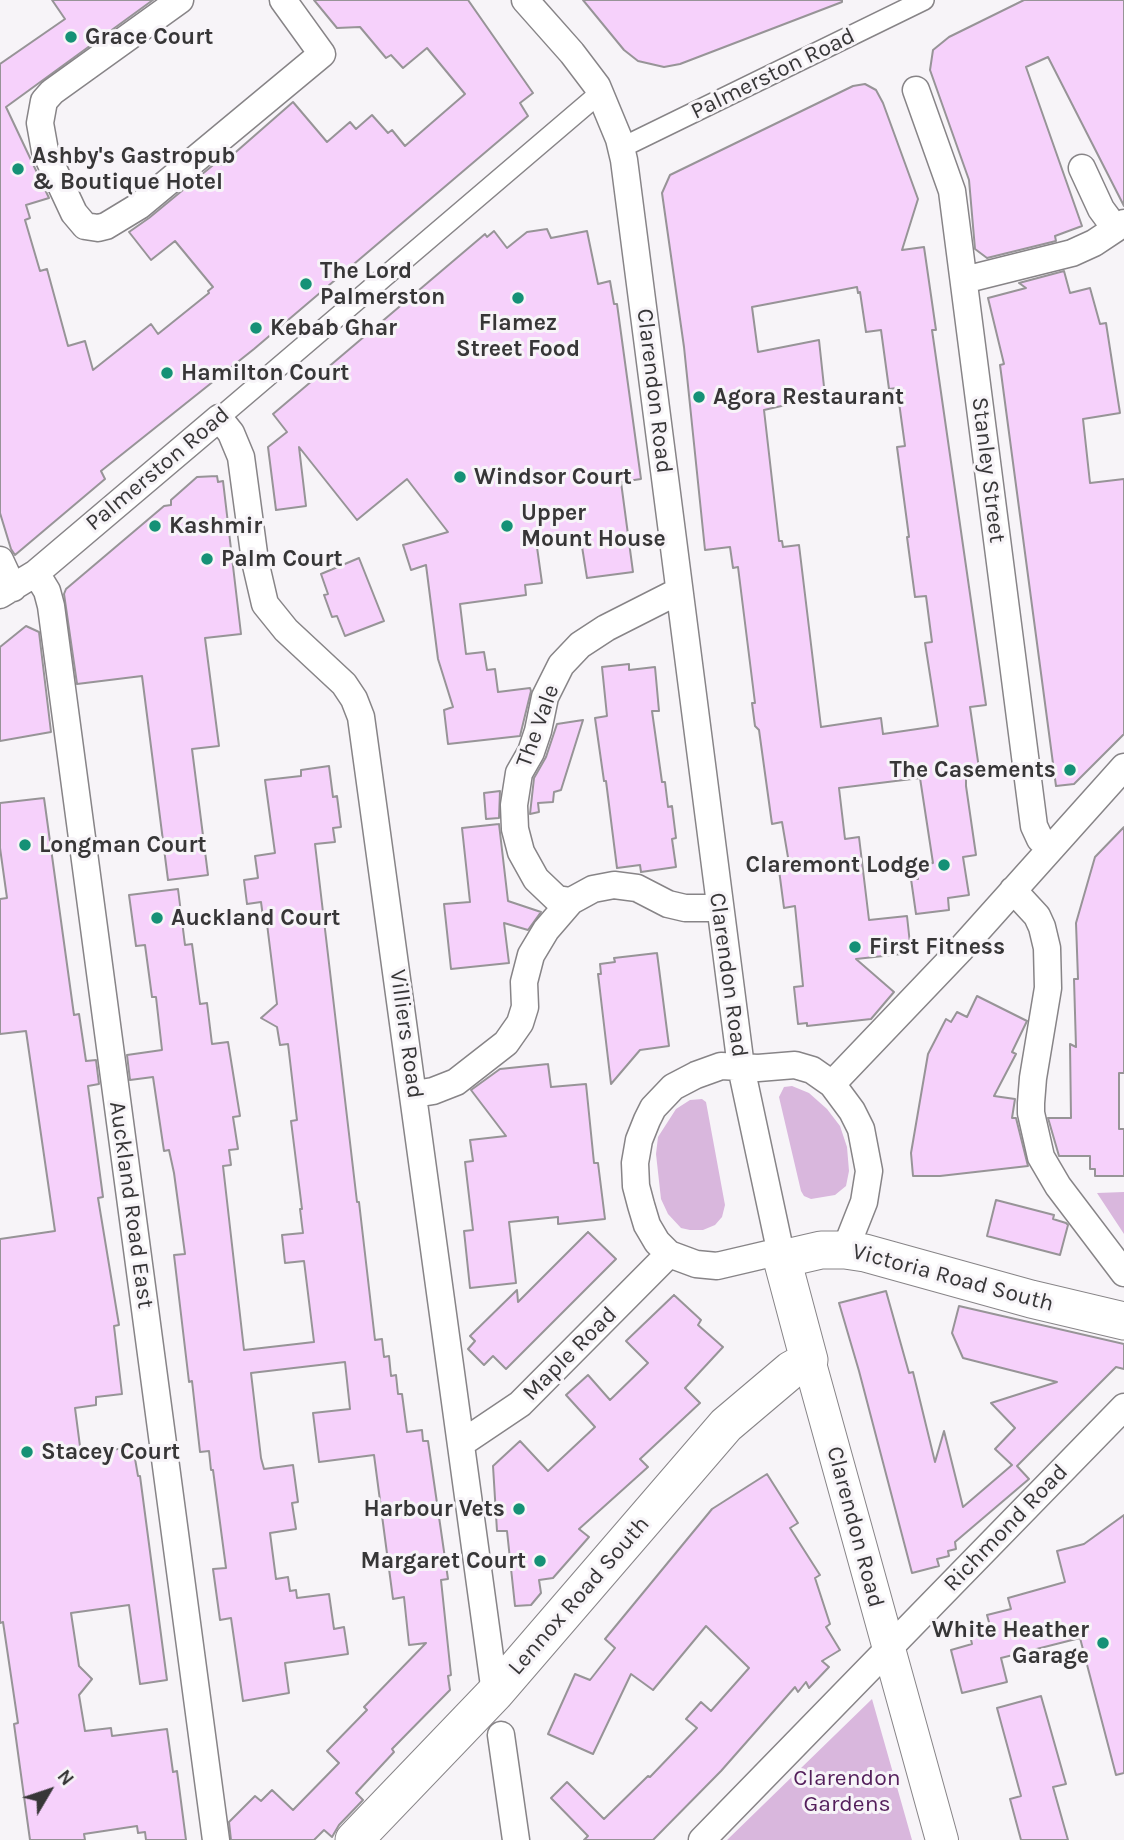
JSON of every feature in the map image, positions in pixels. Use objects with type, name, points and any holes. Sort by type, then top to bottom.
[{"type":"main road","name":"Victoria Road South","points":[[782,1255],[845,1250],[865,1253],[1031,1299],[1124,1321]]},
{"type":"main road","name":"Clarendon Road","points":[[782,1255],[809,1360]]},
{"type":"main road","name":"Lennox Road South","points":[[354,1840],[495,1693],[726,1425],[791,1370],[809,1360]]},
{"type":"street","points":[[180,0],[52,92],[44,101],[40,123],[45,151],[74,213],[85,226],[106,226],[139,206],[322,54],[283,0]]},
{"type":"street","name":"Clarendon Road","points":[[525,0],[572,52],[597,86],[621,148],[741,1067],[782,1255]]},
{"type":"street","name":"Palmerston Road","points":[[621,148],[924,0]]},
{"type":"street","name":"Stanley Street","points":[[916,90],[952,191],[1034,827],[1040,839],[1051,849]]},
{"type":"street","name":"Palmerston Road","points":[[6,592],[36,573],[600,93]]},
{"type":"street","points":[[964,280],[1072,253],[1094,243],[1119,225],[1101,209],[1082,168]]},
{"type":"street","name":"Villiers Road","points":[[219,418],[239,449],[265,604],[274,618],[344,684],[361,717],[415,1094],[495,1693]]},
{"type":"street","points":[[0,560],[6,592]]},
{"type":"street","name":"Auckland Road East","points":[[36,573],[47,591],[51,606],[216,1840]]},
{"type":"street","name":"The Vale","points":[[570,901],[557,899],[536,879],[521,852],[515,829],[514,805],[519,773],[531,752],[545,697],[561,665],[580,645],[606,628],[679,591]]},
{"type":"street","points":[[832,1084],[1124,767]]},
{"type":"street","points":[[415,1094],[433,1091],[456,1082],[506,1043],[520,1023],[525,1007],[524,982],[531,955],[546,930],[570,901],[593,889],[614,885],[637,888],[668,904],[685,908],[719,908]]},
{"type":"street","points":[[1013,890],[1037,916],[1047,948],[1048,988],[1031,1103],[1041,1157],[1058,1186],[1124,1273]]},
{"type":"street","points":[[782,1255],[717,1266],[696,1264],[669,1254],[657,1242],[647,1225],[636,1185],[635,1163],[643,1130],[653,1108],[673,1087],[696,1074],[721,1066],[758,1068],[795,1065],[812,1070],[832,1084],[852,1111],[861,1129],[869,1171],[864,1202],[845,1250]]},
{"type":"street","name":"Maple Road","points":[[462,1443],[520,1404],[669,1254]]},
{"type":"street","name":"Clarendon Road","points":[[809,1360],[942,1840]]},
{"type":"street","name":"Richmond Road","points":[[702,1840],[1124,1407]]},
{"type":"street","points":[[501,1735],[516,1840]]},
{"type":"green space","points":[[792,1086],[809,1093],[827,1109],[840,1126],[847,1147],[849,1171],[846,1186],[835,1195],[811,1199],[801,1191],[779,1097],[784,1087]]},
{"type":"green space","points":[[702,1099],[706,1102],[725,1205],[722,1217],[715,1225],[703,1230],[690,1230],[681,1228],[668,1214],[661,1199],[656,1154],[658,1137],[676,1109],[690,1100]]},
{"type":"green space","points":[[1124,1192],[1124,1234],[1097,1193]]},
{"type":"green space","name":"Clarendon Gardens","points":[[872,1699],[912,1840],[727,1840]]},
{"type":"building","points":[[52,0],[153,0],[6,107],[49,198],[26,205],[30,218],[25,220],[40,271],[47,269],[68,346],[85,341],[93,370],[151,324],[158,334],[213,287],[175,241],[151,260],[129,232],[218,161],[221,165],[293,102],[327,142],[350,122],[356,129],[372,115],[388,133],[392,130],[405,146],[465,94],[427,48],[403,68],[391,55],[386,58],[360,27],[337,28],[314,0],[468,0],[533,93],[520,103],[528,116],[254,349],[101,471],[105,479],[15,555],[0,513],[0,64],[65,19]]},
{"type":"building","points":[[583,0],[842,2],[680,64],[664,67],[638,61],[624,50]]},
{"type":"building","points":[[1024,0],[1124,0],[1124,206],[1048,57],[1026,67],[1082,226],[1055,236],[1056,241],[987,258],[975,249],[969,180],[930,70],[933,50],[949,37]]},
{"type":"building","points":[[865,84],[876,90],[918,199],[902,250],[924,247],[936,330],[932,330],[986,705],[970,707],[980,775],[966,778],[976,855],[963,857],[969,895],[948,898],[949,910],[916,914],[911,879],[918,879],[916,866],[933,863],[920,778],[839,788],[845,839],[859,837],[869,920],[907,916],[911,953],[856,959],[894,992],[871,1019],[807,1026],[807,1023],[798,1024],[794,987],[803,986],[795,906],[784,908],[779,870],[790,869],[782,822],[772,824],[759,730],[755,726],[752,703],[755,703],[738,567],[733,568],[730,547],[705,550],[684,347],[662,193],[670,175],[853,86]],"holes":[[[857,287],[858,293],[860,292],[866,332],[881,330],[889,389],[897,388],[905,446],[897,447],[907,537],[915,597],[926,596],[932,642],[925,643],[938,726],[883,734],[881,718],[821,727],[799,545],[783,547],[782,541],[779,541],[764,410],[825,396],[819,340],[758,352],[752,307]]]},
{"type":"building","points":[[547,229],[551,238],[587,231],[598,284],[610,281],[614,304],[617,304],[641,479],[621,482],[633,572],[587,578],[580,534],[536,540],[542,583],[525,585],[526,595],[460,604],[466,654],[484,652],[487,670],[495,669],[498,692],[530,688],[531,691],[520,736],[448,744],[444,710],[453,707],[438,659],[426,565],[411,570],[403,545],[448,532],[407,479],[357,520],[299,447],[306,506],[276,510],[268,447],[287,432],[273,414],[485,234],[487,237],[494,231],[507,248],[527,232]]},
{"type":"building","points":[[1064,271],[1070,293],[1090,288],[1100,324],[1106,323],[1120,413],[1083,419],[1090,483],[1124,479],[1124,734],[1074,784],[1056,786],[1000,365],[1004,364],[988,298],[1026,288],[1019,283]]},
{"type":"building","points":[[217,476],[218,482],[223,481],[241,634],[205,638],[219,746],[192,749],[208,875],[168,880],[142,676],[77,684],[64,594],[66,589],[164,506],[171,505],[171,500],[197,477]]},
{"type":"building","points":[[359,558],[384,621],[345,636],[337,616],[332,617],[324,595],[328,594],[321,574]]},
{"type":"building","points":[[26,626],[39,632],[51,732],[0,741],[0,647]]},
{"type":"building","points":[[629,664],[629,670],[655,667],[659,711],[652,711],[662,782],[665,782],[668,807],[672,806],[676,838],[672,839],[676,867],[641,872],[640,865],[617,868],[595,718],[607,716],[602,667]]},
{"type":"building","points":[[583,720],[561,790],[554,792],[553,802],[538,803],[539,812],[530,814],[534,778],[546,757],[557,724]]},
{"type":"building","points":[[329,766],[341,827],[333,828],[335,842],[315,844],[375,1340],[382,1339],[384,1357],[389,1356],[391,1376],[396,1375],[398,1394],[402,1394],[407,1432],[422,1430],[423,1441],[428,1441],[448,1579],[441,1580],[451,1675],[448,1676],[450,1690],[392,1749],[394,1752],[356,1793],[363,1800],[339,1825],[332,1837],[324,1830],[314,1840],[231,1840],[229,1822],[255,1796],[261,1801],[272,1790],[293,1810],[339,1763],[327,1751],[367,1710],[364,1707],[426,1643],[409,1645],[404,1597],[393,1599],[374,1455],[319,1462],[313,1413],[350,1409],[345,1362],[251,1373],[264,1469],[293,1465],[298,1502],[292,1503],[296,1529],[270,1533],[276,1579],[288,1577],[290,1591],[296,1590],[297,1598],[329,1594],[334,1629],[344,1627],[348,1654],[285,1663],[289,1693],[243,1701],[231,1618],[220,1620],[213,1569],[226,1568],[213,1470],[209,1451],[200,1452],[192,1381],[189,1382],[174,1255],[185,1254],[174,1173],[169,1150],[164,1151],[153,1077],[130,1080],[127,1055],[162,1050],[156,997],[152,997],[145,945],[136,946],[129,895],[178,889],[185,945],[192,944],[200,1004],[207,1003],[212,1044],[228,1042],[240,1116],[233,1117],[238,1149],[229,1150],[231,1165],[223,1166],[244,1350],[314,1342],[304,1261],[285,1263],[282,1235],[303,1233],[291,1121],[297,1120],[288,1044],[280,1045],[277,1027],[261,1018],[277,1004],[266,916],[263,917],[261,902],[247,904],[244,880],[258,878],[255,856],[275,853],[265,780],[301,776],[301,770]]},
{"type":"building","points":[[500,791],[499,818],[486,819],[484,793]]},
{"type":"building","points":[[44,798],[74,1015],[79,1014],[86,1061],[96,1060],[99,1084],[88,1086],[103,1197],[98,1198],[119,1325],[114,1326],[122,1394],[96,1397],[96,1405],[75,1408],[81,1454],[133,1447],[140,1476],[167,1680],[140,1684],[129,1605],[71,1613],[79,1666],[92,1679],[79,1695],[85,1731],[111,1728],[112,1736],[167,1729],[173,1772],[177,1771],[186,1840],[146,1840],[145,1832],[138,1833],[137,1826],[84,1834],[85,1840],[30,1840],[14,1724],[18,1723],[3,1622],[0,1623],[0,1239],[55,1231],[26,1031],[0,1034],[0,899],[7,898],[0,848],[0,803]]},
{"type":"building","points":[[499,824],[508,901],[541,912],[528,930],[504,923],[509,963],[451,969],[444,904],[470,902],[462,828]]},
{"type":"building","points":[[1124,827],[1124,1073],[1119,1073],[1119,1129],[1124,1129],[1124,1176],[1095,1176],[1095,1169],[1090,1169],[1090,1156],[1059,1156],[1048,1118],[1071,1118],[1070,1044],[1076,1047],[1074,979],[1078,979],[1076,923],[1095,857]]},
{"type":"building","points":[[657,953],[669,1046],[640,1050],[611,1084],[598,974],[601,974],[600,964],[615,962],[614,958]]},
{"type":"building","points":[[977,996],[1027,1021],[1012,1052],[1016,1054],[994,1096],[1015,1099],[1012,1118],[1016,1118],[1028,1166],[940,1176],[913,1176],[911,1153],[928,1054],[946,1019],[951,1022],[957,1012],[967,1017]]},
{"type":"building","points":[[548,1064],[551,1087],[586,1084],[594,1163],[598,1163],[605,1219],[558,1224],[558,1217],[509,1222],[516,1283],[470,1288],[464,1231],[473,1230],[465,1162],[473,1161],[470,1140],[506,1136],[471,1090],[500,1069]]},
{"type":"building","points":[[996,1200],[1054,1215],[1053,1219],[1066,1223],[1068,1225],[1060,1255],[987,1236]]},
{"type":"building","points":[[588,1232],[616,1259],[506,1369],[493,1356],[484,1365],[468,1349],[475,1341],[470,1336],[517,1290],[518,1302]]},
{"type":"building","points":[[886,1291],[909,1373],[913,1372],[935,1462],[944,1431],[963,1507],[1012,1465],[995,1449],[1015,1428],[991,1403],[1057,1382],[963,1358],[952,1333],[959,1306],[1124,1344],[1124,1369],[1116,1367],[1017,1466],[1029,1479],[955,1542],[956,1549],[948,1551],[949,1556],[937,1559],[939,1566],[912,1573],[839,1303]]},
{"type":"building","points":[[674,1295],[701,1320],[698,1325],[723,1347],[685,1388],[700,1403],[640,1459],[648,1467],[579,1529],[589,1537],[553,1578],[539,1580],[541,1593],[531,1605],[515,1606],[507,1531],[497,1531],[493,1466],[520,1441],[548,1471],[595,1427],[566,1395],[588,1375],[610,1400],[648,1363],[626,1341]]},
{"type":"building","points":[[767,1474],[798,1523],[790,1528],[820,1575],[815,1578],[830,1624],[826,1627],[840,1650],[822,1661],[829,1667],[809,1688],[806,1682],[798,1692],[795,1687],[721,1771],[653,1840],[584,1840],[588,1836],[551,1798],[567,1782],[604,1819],[650,1777],[697,1728],[686,1719],[701,1702],[711,1711],[749,1668],[706,1626],[653,1690],[631,1674],[593,1754],[548,1734],[575,1674],[590,1680],[615,1648],[605,1639],[712,1509]]},
{"type":"building","points":[[1124,1515],[1124,1773],[1116,1775],[1080,1638],[1001,1658],[1007,1682],[962,1693],[951,1650],[972,1644],[969,1631],[990,1626],[987,1615],[1011,1609],[1008,1598],[1065,1582],[1057,1551],[1084,1544]]},
{"type":"building","points":[[1041,1696],[1066,1784],[1053,1787],[1068,1840],[1021,1840],[1010,1799],[1021,1796],[997,1708]]},
{"type":"place","name":"Grace Court","points":[[71,37]]},
{"type":"place","name":"Ashby's Gastropub & Boutique Hotel","points":[[18,169]]},
{"type":"place","name":"The Lord Palmerston","points":[[306,284]]},
{"type":"place","name":"Flamez Street Food","points":[[518,298]]},
{"type":"place","name":"Kebab Ghar","points":[[256,328]]},
{"type":"place","name":"Hamilton Court","points":[[167,373]]},
{"type":"place","name":"Agora Restaurant","points":[[699,397]]},
{"type":"place","name":"Windsor Court","points":[[460,477]]},
{"type":"place","name":"Kashmir","points":[[155,526]]},
{"type":"place","name":"Upper Mount House","points":[[507,526]]},
{"type":"place","name":"Palm Court","points":[[207,559]]},
{"type":"place","name":"The Casements","points":[[1070,770]]},
{"type":"place","name":"Longman Court","points":[[25,845]]},
{"type":"place","name":"Claremont Lodge","points":[[944,865]]},
{"type":"place","name":"Auckland Court","points":[[157,918]]},
{"type":"place","name":"First Fitness","points":[[855,947]]},
{"type":"place","name":"Stacey Court","points":[[27,1452]]},
{"type":"place","name":"Harbour Vets","points":[[519,1509]]},
{"type":"place","name":"Margaret Court","points":[[540,1561]]},
{"type":"place","name":"White Heather Garage","points":[[1103,1643]]}]
